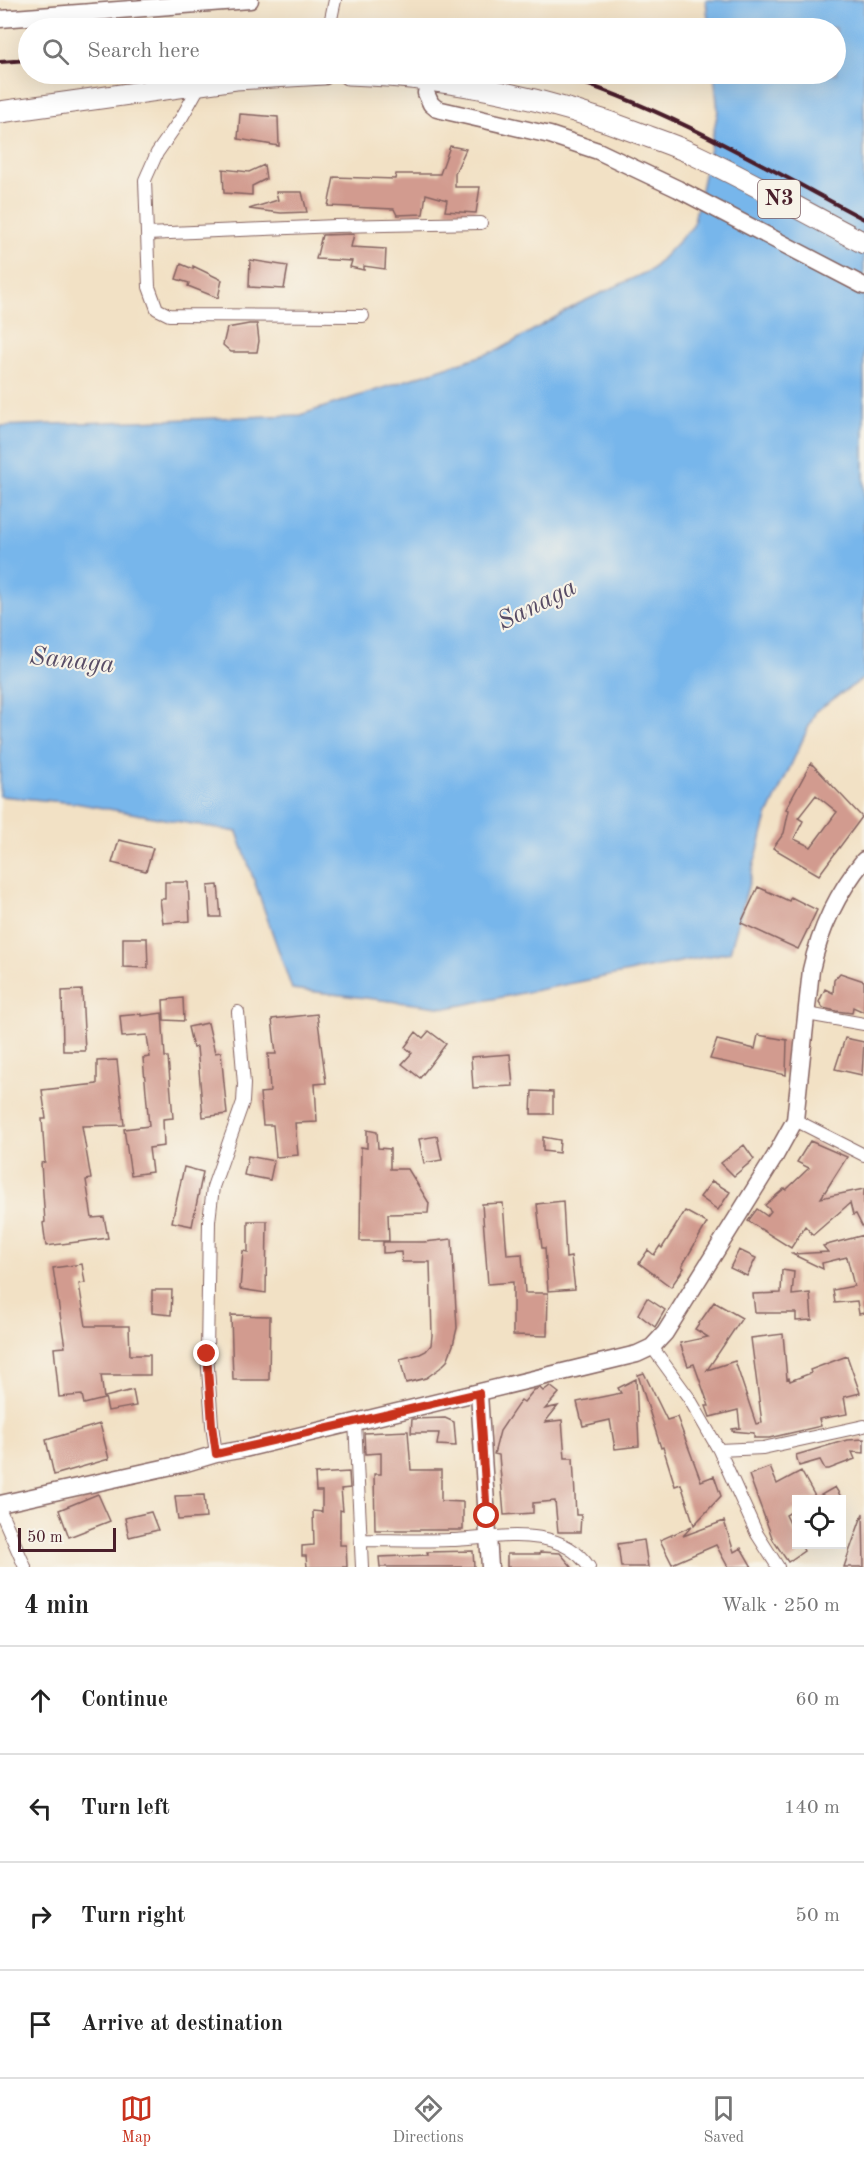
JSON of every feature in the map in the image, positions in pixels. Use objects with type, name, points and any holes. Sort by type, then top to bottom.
[{"type":"highway","points":[[0,112],[194,84]]},
{"type":"highway","name":"N3","points":[[454,84],[518,95],[608,121],[693,154],[864,243]]},
{"type":"street","points":[[0,19],[250,0]]},
{"type":"street","points":[[332,18],[336,0]]},
{"type":"street","points":[[200,84],[182,117],[157,153],[146,180],[149,287],[157,309],[169,315],[363,316]]},
{"type":"street","points":[[426,93],[436,109],[511,125],[597,151],[678,189],[864,286]]},
{"type":"street","points":[[147,234],[481,222]]},
{"type":"street","points":[[0,1504],[186,1463],[479,1393],[637,1354],[652,1347],[665,1333],[684,1304],[795,1120],[812,970],[826,920],[849,878],[864,860]]},
{"type":"street","points":[[216,1454],[207,1354],[209,1221],[213,1187],[243,1102],[244,1084],[238,1012]]},
{"type":"street","points":[[807,1014],[864,1024]]},
{"type":"street","points":[[795,1120],[864,1155]]},
{"type":"street","points":[[652,1347],[688,1398],[719,1450],[757,1534],[778,1567]]},
{"type":"street","points":[[479,1393],[490,1567]]},
{"type":"street","points":[[355,1421],[362,1567]]},
{"type":"street","points":[[719,1450],[763,1448],[864,1426]]},
{"type":"street","points":[[0,1510],[25,1567]]},
{"type":"street","points":[[361,1540],[452,1540],[528,1536],[569,1548],[589,1567]]},
{"type":"water","name":"Sanaga","points":[[706,0],[864,0],[864,678],[816,711],[767,817],[730,952],[447,1008],[292,989],[237,832],[75,803],[0,796],[0,426],[300,415],[499,350],[578,304],[651,270],[693,226],[718,111],[715,84],[846,84],[846,18],[708,18]]},
{"type":"building","points":[[240,114],[278,117],[279,146],[238,139]]},
{"type":"building","points":[[450,146],[466,149],[455,173],[455,187],[480,187],[476,213],[445,211],[447,200],[426,194],[423,214],[397,215],[394,209],[328,206],[334,177],[395,179],[396,174],[440,174]]},
{"type":"building","points":[[264,165],[266,179],[252,186],[252,195],[224,193],[223,169],[249,172]]},
{"type":"building","points":[[276,192],[302,192],[307,212],[281,213],[249,209],[278,200]]},
{"type":"building","points":[[354,234],[351,247],[386,249],[385,269],[364,266],[364,270],[350,267],[352,261],[316,259],[322,235]]},
{"type":"building","points":[[250,260],[288,266],[284,289],[249,287]]},
{"type":"building","points":[[181,264],[193,269],[193,266],[222,280],[218,298],[176,279]]},
{"type":"building","points":[[257,324],[259,341],[257,352],[231,352],[223,345],[227,328]]},
{"type":"building","points":[[811,763],[862,817],[819,875],[773,848],[784,833],[789,810],[786,809]],"holes":[[[816,795],[837,812],[811,847],[794,839],[803,821],[798,818]]]},
{"type":"building","points":[[119,840],[153,848],[146,871],[112,863]]},
{"type":"building","points":[[165,882],[188,882],[190,921],[163,923],[160,899],[165,899]]},
{"type":"building","points":[[218,885],[221,917],[210,917],[208,886]]},
{"type":"building","points":[[758,887],[789,901],[791,897],[817,910],[798,949],[741,923]]},
{"type":"building","points":[[123,938],[147,938],[148,968],[123,967]]},
{"type":"building","points":[[840,973],[864,981],[864,1012],[853,1007],[852,1013],[836,1011],[823,1008],[819,1002],[825,989],[833,993],[834,980]]},
{"type":"building","points":[[82,990],[85,1051],[63,1051],[62,991]]},
{"type":"building","points":[[183,998],[184,1021],[164,1020],[163,1000]]},
{"type":"building","points":[[162,1013],[173,1118],[163,1119],[164,1146],[149,1148],[152,1172],[131,1175],[124,1129],[149,1126],[143,1058],[150,1057],[147,1035],[122,1037],[120,1016]]},
{"type":"building","points":[[317,1014],[326,1083],[315,1084],[317,1122],[295,1123],[298,1155],[276,1157],[273,1125],[263,1125],[260,1093],[270,1092],[268,1054],[276,1054],[272,1019]]},
{"type":"building","points":[[208,1023],[215,1053],[221,1052],[227,1114],[203,1117],[197,1047],[193,1048],[188,1027]]},
{"type":"building","points":[[429,1031],[446,1044],[420,1078],[402,1064],[412,1053],[405,1047],[416,1032],[423,1038]]},
{"type":"building","points":[[758,1035],[787,1040],[786,1075],[710,1059],[717,1040],[755,1049]]},
{"type":"building","points":[[845,1038],[864,1042],[862,1075],[835,1069]]},
{"type":"building","points":[[510,1054],[513,1086],[473,1088],[471,1057]]},
{"type":"building","points":[[117,1060],[124,1125],[82,1126],[91,1179],[86,1180],[92,1218],[104,1217],[108,1238],[46,1246],[41,1163],[45,1162],[42,1119],[46,1119],[42,1090],[97,1084],[97,1061]]},
{"type":"building","points":[[532,1091],[553,1092],[553,1114],[531,1114]]},
{"type":"building","points":[[367,1130],[377,1132],[378,1148],[390,1149],[390,1169],[408,1169],[429,1203],[428,1213],[388,1214],[389,1241],[360,1241],[361,1147],[367,1148]]},
{"type":"building","points":[[437,1136],[442,1160],[424,1163],[419,1139]]},
{"type":"building","points":[[543,1137],[560,1140],[559,1153],[543,1151]]},
{"type":"building","points":[[810,1141],[847,1157],[821,1198],[864,1189],[864,1230],[856,1214],[853,1215],[850,1203],[813,1235],[805,1226],[791,1248],[748,1221],[757,1209],[767,1216],[771,1211],[765,1205],[785,1188],[786,1190],[809,1168],[797,1162]]},
{"type":"building","points":[[744,1145],[754,1159],[734,1176],[721,1163]]},
{"type":"building","points":[[248,1156],[274,1161],[270,1180],[244,1175]]},
{"type":"building","points":[[184,1167],[203,1172],[192,1226],[172,1222]]},
{"type":"building","points":[[712,1181],[730,1192],[718,1210],[700,1197]]},
{"type":"building","points":[[563,1201],[566,1258],[571,1257],[575,1289],[548,1291],[545,1248],[542,1248],[537,1204]]},
{"type":"building","points":[[503,1203],[507,1255],[522,1254],[525,1293],[548,1293],[547,1336],[513,1335],[513,1282],[488,1284],[482,1204]]},
{"type":"building","points":[[685,1211],[707,1223],[682,1266],[684,1268],[671,1287],[639,1263],[648,1250],[654,1255],[660,1246],[662,1248]]},
{"type":"building","points":[[248,1221],[267,1221],[266,1293],[240,1289],[243,1251],[248,1252]]},
{"type":"building","points":[[864,1235],[864,1313],[859,1314],[857,1301],[835,1303],[833,1290],[854,1286],[847,1257],[822,1263],[823,1269],[792,1254],[828,1252],[823,1246]]},
{"type":"building","points":[[452,1239],[457,1328],[453,1345],[447,1361],[440,1368],[426,1378],[406,1383],[400,1359],[420,1354],[431,1345],[430,1262],[402,1262],[401,1252],[383,1253],[383,1242]]},
{"type":"building","points":[[739,1250],[756,1258],[747,1276],[730,1268]]},
{"type":"building","points":[[82,1264],[85,1283],[79,1284],[86,1326],[129,1326],[130,1355],[150,1355],[150,1375],[101,1375],[104,1399],[84,1404],[82,1395],[59,1397],[54,1348],[65,1347],[53,1268]]},
{"type":"building","points":[[782,1270],[794,1272],[792,1295],[810,1293],[812,1320],[796,1321],[796,1313],[755,1313],[753,1294],[781,1293]]},
{"type":"building","points":[[152,1290],[172,1290],[171,1315],[152,1313]]},
{"type":"building","points":[[647,1298],[665,1310],[655,1327],[638,1314]]},
{"type":"building","points":[[714,1302],[742,1318],[707,1370],[735,1361],[756,1424],[762,1423],[751,1338],[783,1334],[787,1379],[789,1378],[790,1381],[811,1373],[810,1370],[847,1356],[860,1393],[844,1397],[847,1414],[819,1419],[821,1426],[769,1438],[754,1438],[754,1433],[732,1431],[732,1429],[740,1428],[738,1410],[710,1417],[706,1406],[709,1406],[694,1364],[688,1366],[680,1343],[708,1337],[695,1329]]},
{"type":"building","points":[[231,1315],[270,1316],[269,1380],[233,1380]]},
{"type":"building","points":[[644,1373],[667,1420],[677,1417],[701,1481],[714,1476],[721,1496],[694,1525],[681,1484],[675,1486],[663,1447],[661,1448],[638,1375]]},
{"type":"building","points":[[636,1379],[639,1446],[615,1449],[610,1420],[583,1426],[577,1402],[621,1393],[618,1388]]},
{"type":"building","points":[[550,1386],[559,1393],[545,1409],[558,1406],[545,1422],[562,1420],[565,1458],[573,1458],[576,1515],[581,1515],[580,1532],[558,1532],[555,1501],[533,1503],[533,1513],[504,1515],[499,1455],[494,1454],[500,1431],[521,1400],[524,1402],[534,1390],[540,1388],[543,1391]]},
{"type":"building","points":[[133,1390],[136,1406],[108,1411],[105,1397]]},
{"type":"building","points":[[445,1418],[454,1422],[456,1446],[437,1445],[439,1433],[411,1433],[412,1419]]},
{"type":"building","points":[[100,1424],[109,1459],[54,1475],[46,1440]]},
{"type":"building","points":[[408,1431],[411,1470],[441,1470],[441,1501],[463,1502],[463,1530],[375,1530],[374,1474],[381,1474],[381,1453],[365,1454],[364,1433]]},
{"type":"building","points":[[864,1439],[864,1453],[852,1452],[855,1459],[829,1469],[825,1469],[820,1460],[799,1466],[796,1455],[847,1440]]},
{"type":"building","points":[[770,1467],[777,1484],[801,1471],[814,1495],[792,1495],[792,1511],[786,1515],[792,1528],[792,1549],[803,1549],[804,1551],[788,1562],[773,1540],[749,1475]]},
{"type":"building","points":[[349,1472],[350,1488],[341,1489],[343,1511],[340,1510],[340,1545],[346,1545],[347,1567],[307,1567],[306,1556],[302,1556],[302,1546],[314,1545],[313,1511],[322,1512],[322,1491],[316,1491],[315,1474]]},
{"type":"building","points":[[835,1487],[840,1495],[821,1495]]},
{"type":"building","points":[[98,1494],[110,1521],[69,1537],[59,1510]]},
{"type":"building","points":[[204,1495],[206,1518],[178,1520],[175,1496]]},
{"type":"building","points":[[151,1512],[158,1530],[129,1537],[125,1518]]},
{"type":"building","points":[[863,1513],[864,1567],[844,1567],[848,1555]]},
{"type":"building","points":[[724,1521],[734,1552],[741,1548],[752,1567],[728,1567],[716,1545],[672,1564],[660,1540],[692,1526],[683,1536]]},
{"type":"building","points":[[644,1540],[648,1567],[621,1567],[618,1544]]},
{"type":"building","points":[[473,1551],[474,1567],[380,1567],[379,1557],[428,1555],[427,1552]]},
{"type":"building","points":[[540,1552],[560,1553],[572,1567],[507,1567],[507,1554],[540,1554]]},
{"type":"railway","points":[[0,62],[18,61]]},
{"type":"railway","points":[[585,84],[675,120],[864,219]]},
{"type":"route","points":[[207,1354],[209,1399],[216,1454],[479,1393],[487,1516]]}]
